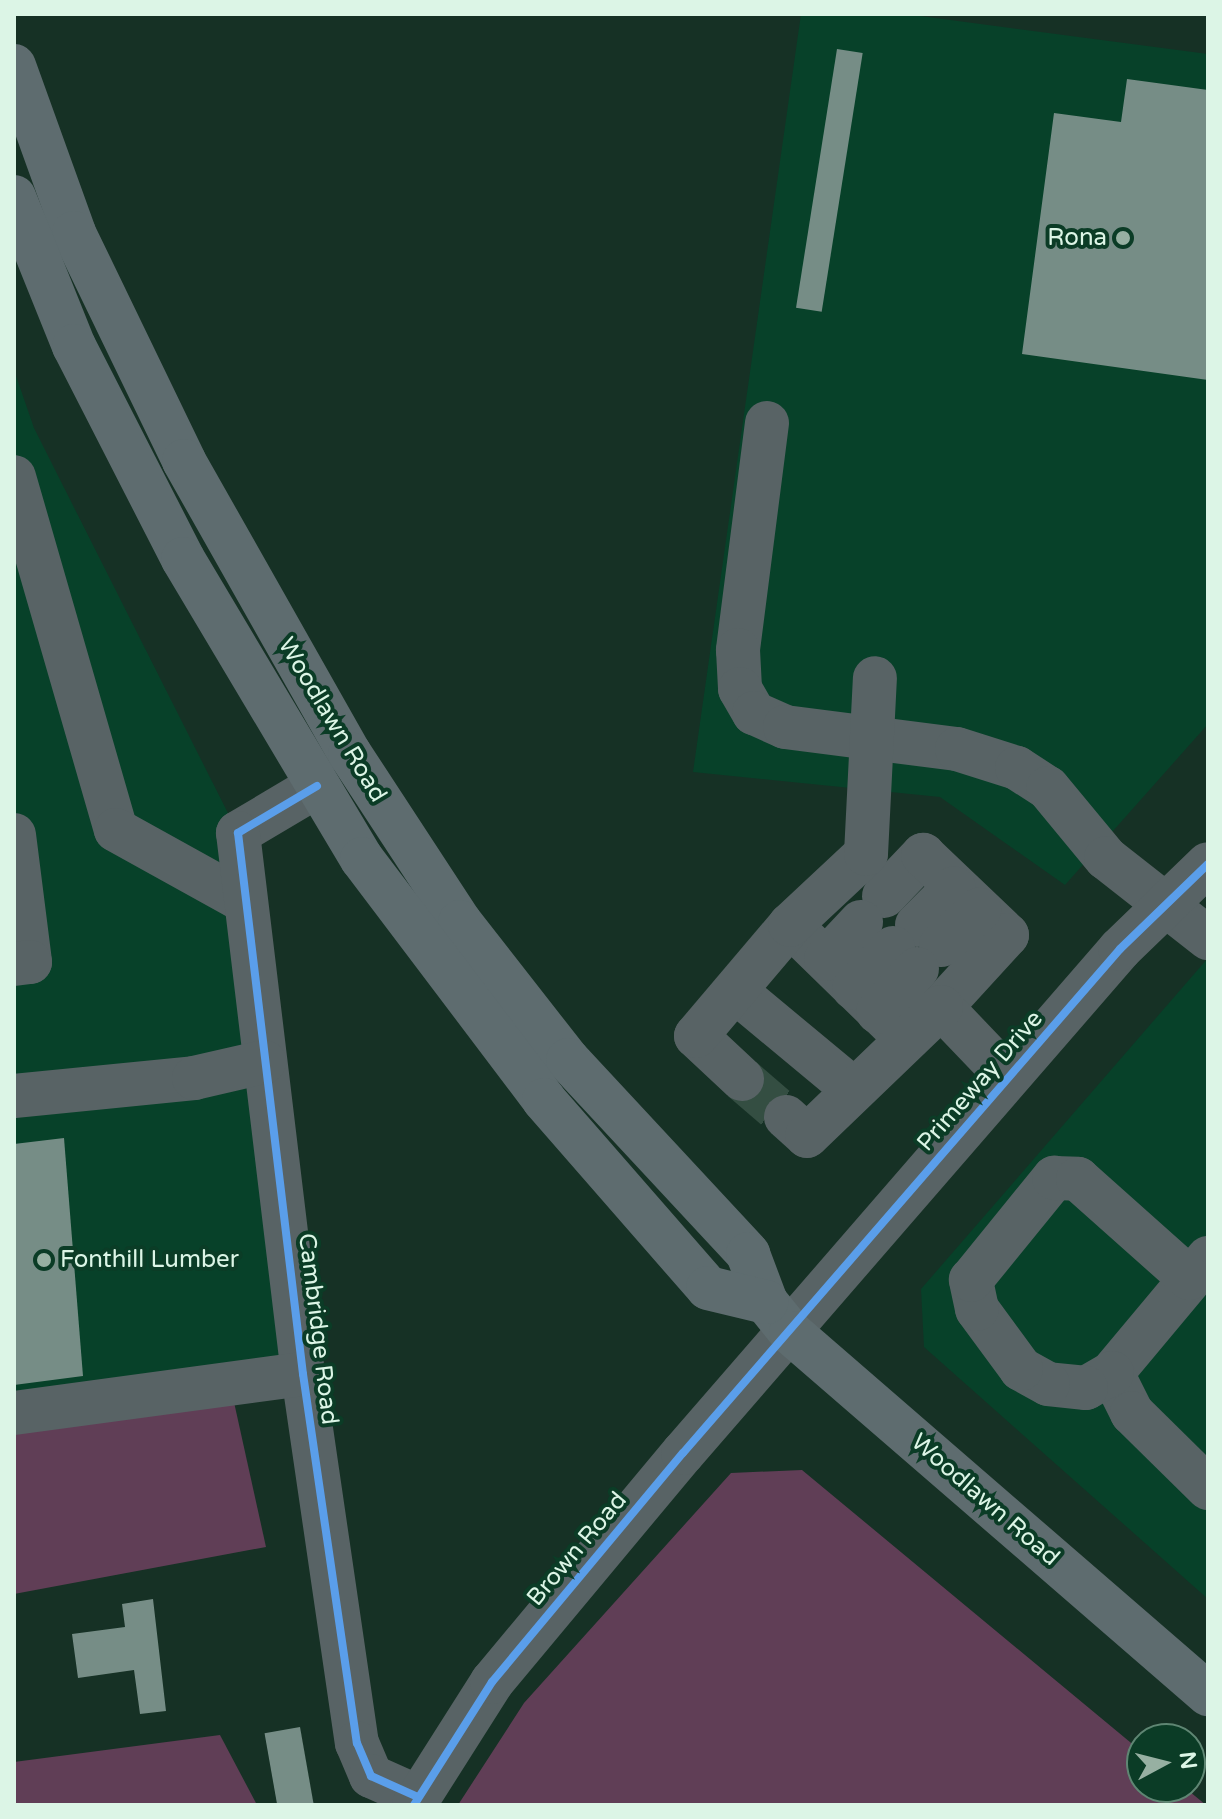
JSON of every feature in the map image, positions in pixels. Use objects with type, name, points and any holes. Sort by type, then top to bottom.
[{"type":"main road","name":"Woodlawn Road","points":[[14,66],[74,233],[184,461],[350,754],[460,922],[568,1060],[748,1254],[779,1317]]},
{"type":"main road","name":"Woodlawn Road","points":[[14,197],[74,346],[183,559],[317,786],[438,962],[663,1239],[708,1288],[779,1317],[1208,1694]]},
{"type":"street","points":[[767,423],[740,689],[754,713],[785,727],[957,749],[1017,768],[1048,788],[1106,858],[1208,938]]},
{"type":"street","points":[[14,477],[116,830],[244,901]]},
{"type":"street","points":[[866,854],[875,678]]},
{"type":"street","name":"Cambridge Road","points":[[317,786],[238,833],[244,901],[303,1374],[357,1743],[371,1776],[416,1801]]},
{"type":"street","points":[[14,835],[30,962],[14,964]]},
{"type":"street","points":[[742,1079],[696,1036],[790,925],[866,854],[923,855],[1007,935],[941,1007]]},
{"type":"street","points":[[796,1127],[853,1089],[866,999],[902,934],[923,855]]},
{"type":"street","name":"Primeway Drive","points":[[779,1317],[1208,864]]},
{"type":"street","points":[[902,934],[966,899]]},
{"type":"street","points":[[790,925],[866,999],[941,1007],[1008,1077]]},
{"type":"street","points":[[735,991],[853,1089]]},
{"type":"street","points":[[14,1096],[194,1078],[264,1062]]},
{"type":"street","points":[[1054,1178],[1078,1179],[1199,1268],[1112,1373],[1086,1388],[1048,1384],[1021,1369],[977,1309],[971,1280],[1054,1178]]},
{"type":"street","name":"Brown Road","points":[[416,1801],[492,1682],[779,1317]]},
{"type":"street","points":[[1112,1373],[1132,1413],[1208,1488]]},
{"type":"street","points":[[14,1413],[303,1374]]},
{"type":"shaded area","points":[[801,14],[905,14],[1208,54],[1208,724],[1065,885],[940,797],[693,772]]},
{"type":"shaded area","points":[[14,370],[34,428],[238,833],[303,1374],[14,1417]]},
{"type":"shaded area","points":[[1208,958],[1208,1599],[924,1347],[921,1289]]},
{"type":"shaded area","points":[[230,1384],[266,1547],[14,1594],[14,1415]]},
{"type":"shaded area","points":[[802,1470],[1126,1739],[1126,1803],[1206,1805],[458,1805],[524,1703],[731,1473]]},
{"type":"shaded area","points":[[220,1735],[257,1805],[14,1805],[14,1762]]},
{"type":"building","points":[[837,49],[863,53],[822,312],[796,308]]},
{"type":"building","name":"Rona","points":[[1127,79],[1208,90],[1208,380],[1022,354],[1054,113],[1121,122]]},
{"type":"building","name":"Fonthill Lumber","points":[[64,1138],[83,1376],[14,1385],[14,1144]]},
{"type":"building","points":[[153,1599],[166,1711],[140,1714],[134,1670],[78,1678],[72,1634],[125,1627],[122,1604]]},
{"type":"building","points":[[300,1727],[314,1804],[277,1805],[265,1733]]},
{"type":"tunnel","points":[[742,1079],[786,1117]]},
{"type":"cycle path","points":[[317,786],[238,833],[303,1374],[357,1743],[371,1776],[418,1797]]},
{"type":"cycle path","points":[[414,1805],[492,1682],[683,1453],[1120,949],[1208,864]]},
{"type":"place","name":"Rona","points":[[1123,238]]},
{"type":"place","name":"Fonthill Lumber","points":[[44,1260]]}]
